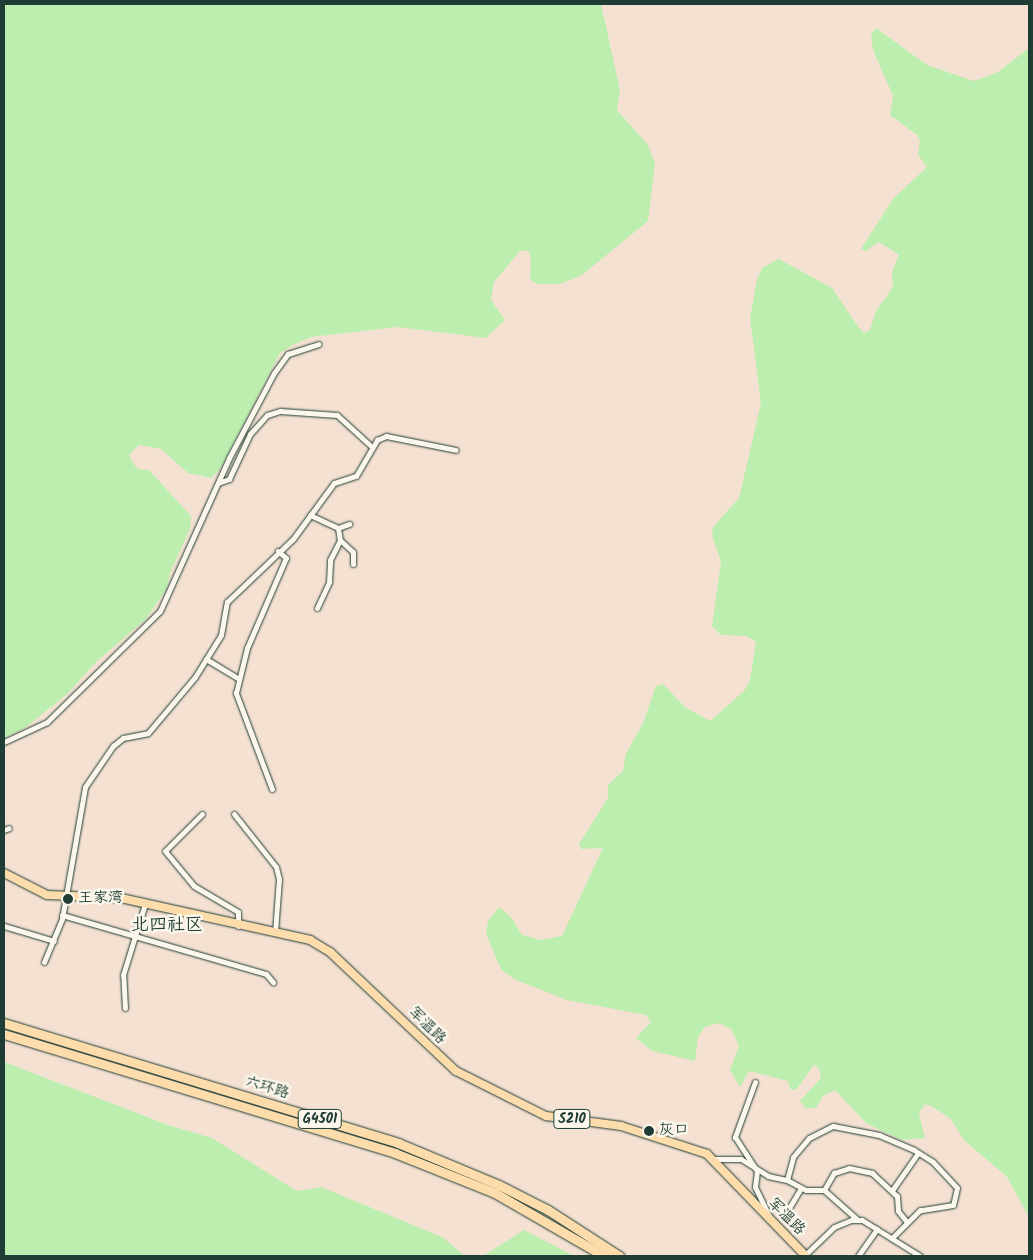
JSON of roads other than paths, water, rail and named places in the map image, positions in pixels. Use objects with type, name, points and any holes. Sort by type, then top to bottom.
[{"type":"highway","name":"六环路","points":[[4,1023],[398,1143],[500,1185],[548,1210],[619,1256]]},
{"type":"highway","name":"六环路","points":[[4,1034],[395,1153],[495,1193],[604,1256]]},
{"type":"main road","name":"军温路","points":[[4,873],[47,895],[121,898],[238,926],[275,932],[326,949],[441,1060],[526,1108],[546,1116],[621,1126],[713,1159],[806,1256]]},
{"type":"street","points":[[4,742],[46,722],[160,611],[218,482],[274,373],[288,354],[318,344]]},
{"type":"street","points":[[218,482],[229,479],[250,434],[267,415],[280,411],[337,415],[371,446]]},
{"type":"street","points":[[44,962],[54,941],[62,914],[63,895],[85,787],[94,772],[123,738],[148,733],[206,659],[221,635],[227,602],[278,551],[293,539],[334,483],[356,476],[371,446],[386,436],[456,450]]},
{"type":"street","points":[[310,515],[338,528],[348,524]]},
{"type":"street","points":[[317,608],[330,582],[330,560],[340,540],[338,528]]},
{"type":"street","points":[[340,540],[353,552],[353,564]]},
{"type":"street","points":[[272,789],[240,710],[236,693],[238,678],[286,558],[278,551]]},
{"type":"street","points":[[206,659],[238,678]]},
{"type":"street","points":[[202,814],[165,851],[194,886],[238,912],[238,926]]},
{"type":"street","points":[[234,814],[276,867],[280,879],[275,932]]},
{"type":"street","points":[[125,1008],[123,975],[145,904]]},
{"type":"street","points":[[62,914],[136,934],[266,974],[273,982]]},
{"type":"street","points":[[4,926],[54,941]]},
{"type":"street","points":[[755,1082],[735,1137],[757,1171],[756,1187],[771,1221]]},
{"type":"street","points":[[787,1180],[792,1157],[809,1138],[833,1126],[879,1135],[918,1153],[933,1162],[957,1188],[952,1205],[920,1210],[906,1221],[892,1238]]},
{"type":"street","points":[[893,1189],[918,1153]]},
{"type":"street","points":[[713,1159],[741,1159],[757,1171],[787,1180],[801,1188],[824,1190],[858,1220],[892,1238],[913,1254],[920,1256]]},
{"type":"street","points":[[824,1190],[834,1173],[849,1168],[872,1173],[893,1189],[898,1211],[906,1221]]},
{"type":"street","points":[[788,1208],[801,1188]]},
{"type":"street","points":[[806,1256],[834,1227],[858,1220]]},
{"type":"street","points":[[858,1256],[877,1229]]},
{"type":"place","name":"王家湾","points":[[68,899]]},
{"type":"place","name":"灰口","points":[[649,1131]]},
{"type":"district","name":"北四社区","points":[[167,926]]}]
